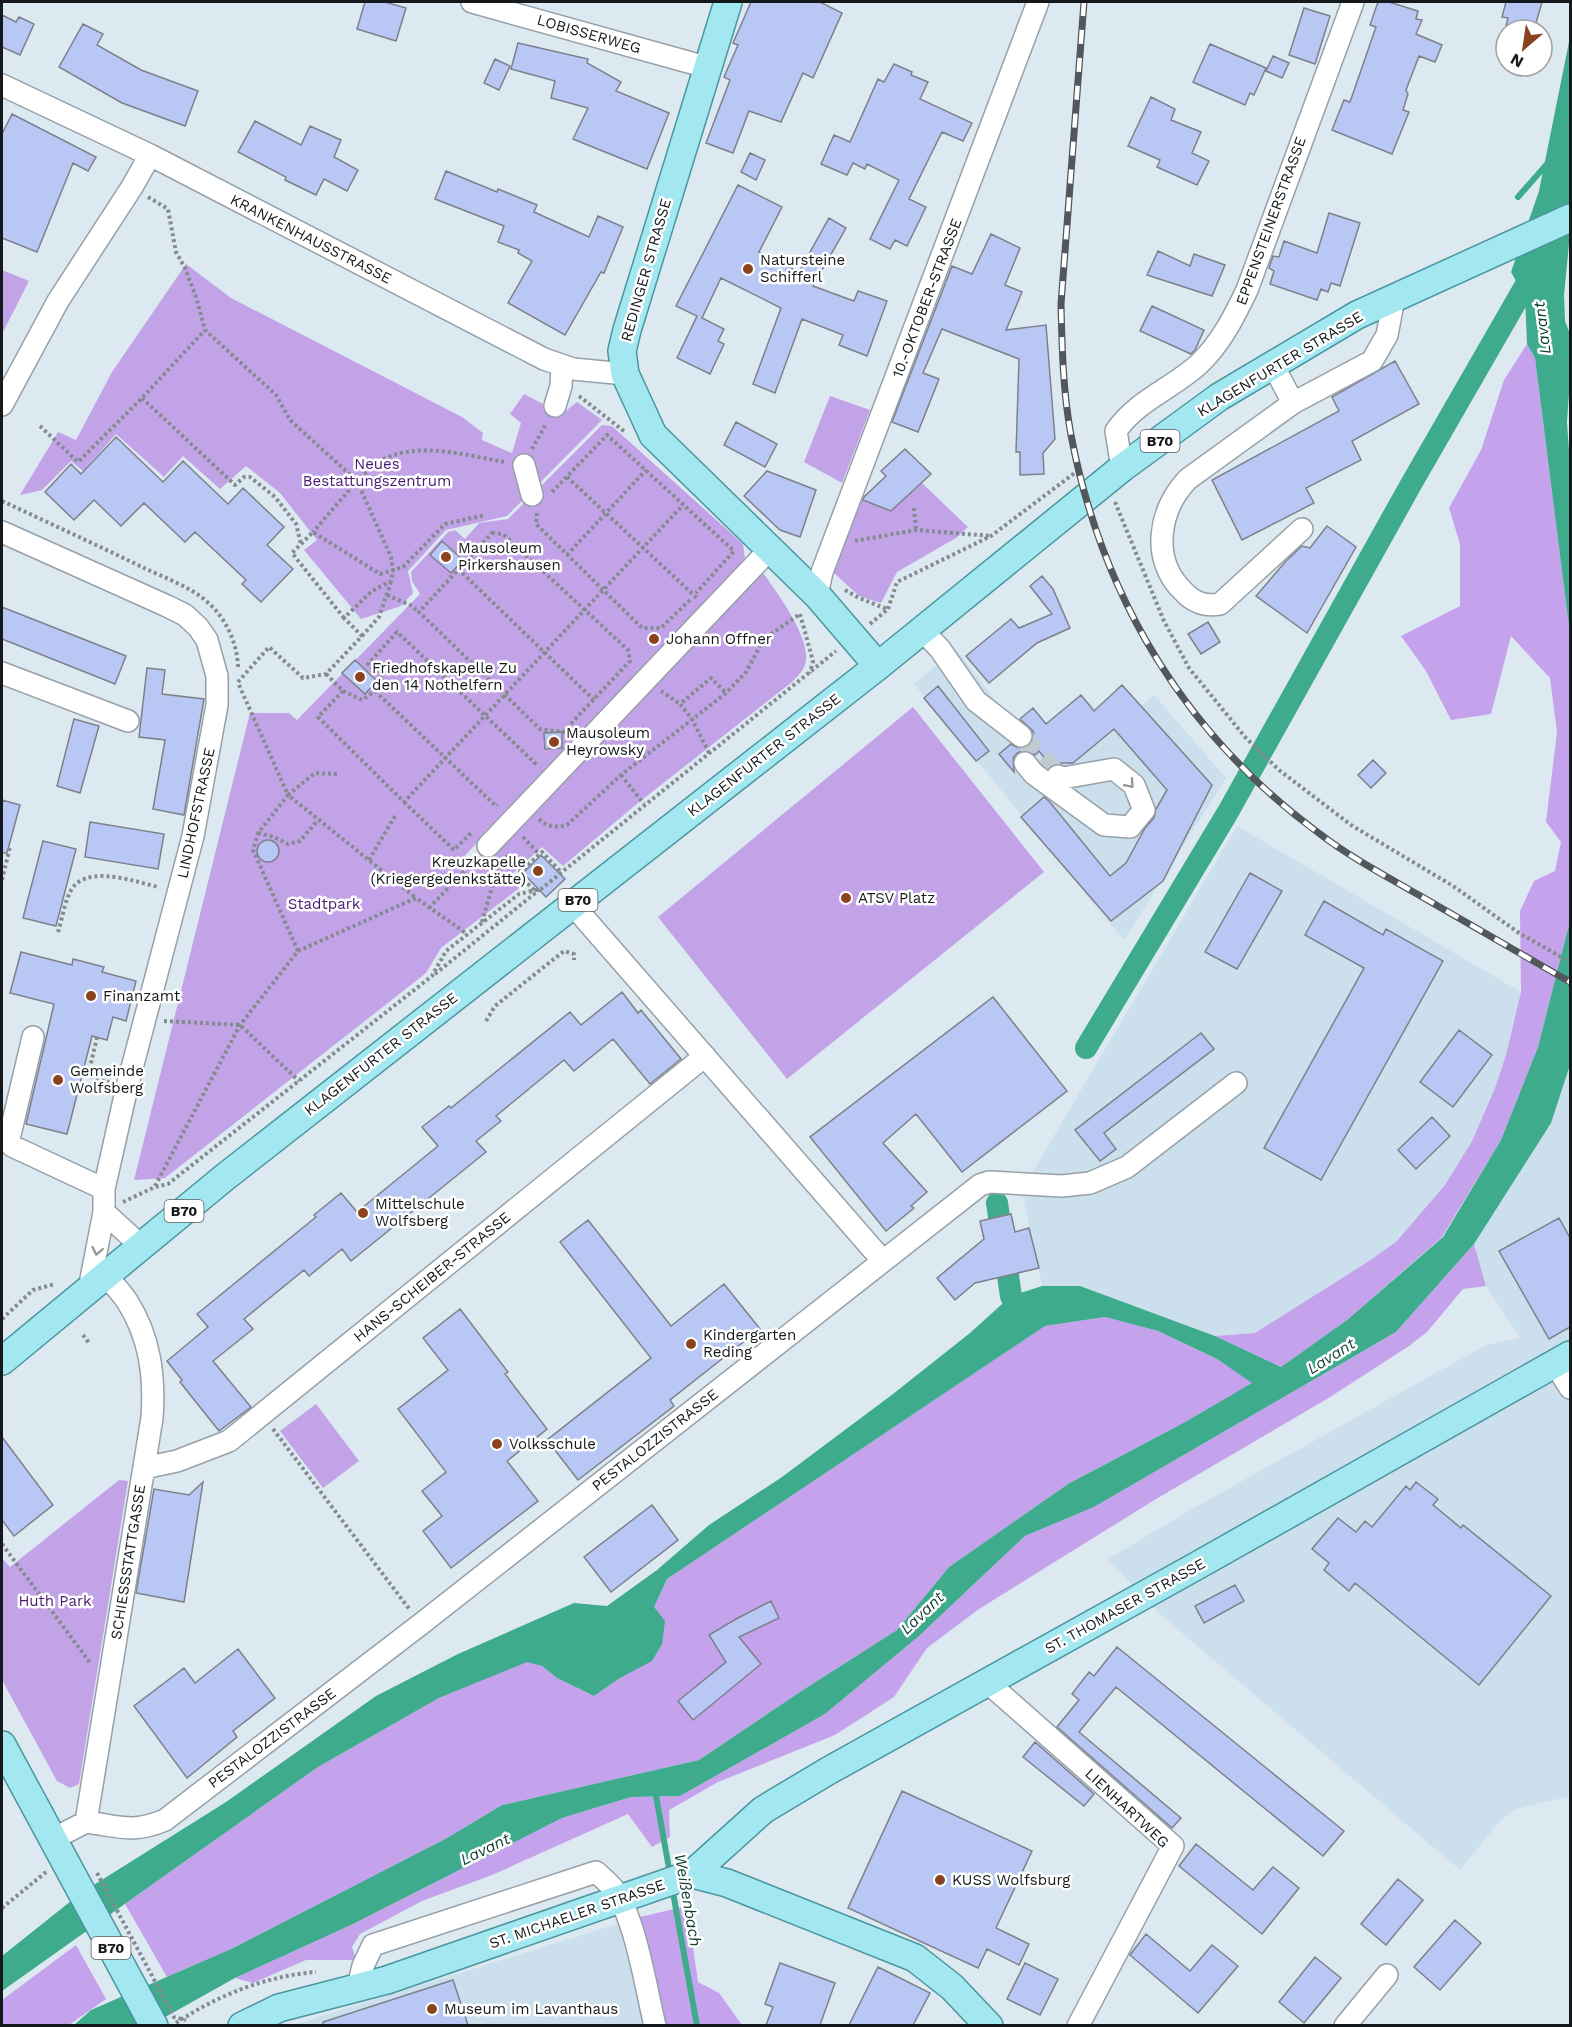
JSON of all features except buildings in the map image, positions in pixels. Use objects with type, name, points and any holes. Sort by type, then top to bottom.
[{"type":"main road","name":"REDINGER STRASSE","points":[[728,2],[706,67],[627,330],[622,351],[625,374],[653,435],[770,549],[809,605],[853,638],[878,666]]},
{"type":"main road","name":"KLAGENFURTER STRASSE","points":[[2,1361],[225,1177],[878,666],[1112,476],[1219,397],[1357,315],[1570,218]]},
{"type":"main road","name":"ST. THOMASER STRASSE","points":[[692,1874],[763,1810],[828,1771],[1563,1360]]},
{"type":"main road","name":"B70","points":[[2,1745],[53,1839],[58,1871],[153,2025]]},
{"type":"main road","name":"ST. MICHAELER STRASSE","points":[[242,2025],[279,2008],[397,1976],[692,1874]]},
{"type":"main road","points":[[692,1874],[728,1883],[915,1958],[952,1987],[989,2025]]},
{"type":"street","name":"LOBISSERWEG","points":[[472,2],[706,67]]},
{"type":"street","name":"10.-OKTOBER-STRASSE","points":[[809,605],[1038,2]]},
{"type":"street","name":"EPPENSTEINERSTRASSE","points":[[1112,476],[1116,431],[1125,417],[1199,364],[1220,340],[1233,320],[1247,290],[1353,2]]},
{"type":"street","name":"KRANKENHAUSSTRASSE","points":[[2,85],[150,155],[544,359],[573,369],[625,374]]},
{"type":"street","points":[[2,405],[58,301],[132,187],[150,155]]},
{"type":"street","points":[[1302,529],[1220,604],[1208,606],[1191,599],[1174,583],[1165,564],[1162,544],[1163,525],[1168,506],[1177,490],[1188,478],[1293,403],[1371,361],[1387,335],[1394,298]]},
{"type":"street","points":[[1273,365],[1293,403]]},
{"type":"street","points":[[555,406],[561,386],[562,366]]},
{"type":"street","points":[[524,465],[539,499]]},
{"type":"street","name":"LINDHOFSTRASSE","points":[[2,532],[184,615],[198,627],[207,640],[217,676],[217,705],[193,836],[127,1087],[104,1189],[97,1283]]},
{"type":"street","points":[[488,846],[770,549]]},
{"type":"street","points":[[921,629],[940,649],[976,701],[994,716],[1015,740]]},
{"type":"street","points":[[2,674],[128,721]]},
{"type":"street","points":[[1025,763],[1034,774],[1104,825],[1130,827],[1144,810],[1134,785],[1114,769],[1063,778],[1058,776]]},
{"type":"street","points":[[572,904],[883,1261]]},
{"type":"street","points":[[33,1037],[9,1139],[12,1146],[104,1189]]},
{"type":"street","name":"HANS-SCHEIBER-STRASSE","points":[[144,1468],[177,1461],[229,1441],[705,1056]]},
{"type":"street","name":"PESTALOZZISTRASSE","points":[[86,1822],[128,1830],[148,1827],[165,1820],[421,1624],[980,1185],[989,1182],[1071,1185],[1090,1183],[1127,1167],[1236,1083]]},
{"type":"street","points":[[104,1212],[141,1246]]},
{"type":"street","name":"SCHIESSSTATTGASSE","points":[[86,1822],[152,1418],[154,1388],[152,1363],[143,1333],[127,1300],[97,1283]]},
{"type":"street","points":[[1563,1360],[1570,1388]]},
{"type":"street","name":"LIENHARTWEG","points":[[987,1682],[1173,1846],[1078,2025]]},
{"type":"street","points":[[53,1839],[86,1822]]},
{"type":"street","points":[[358,1987],[363,1966],[373,1945],[596,1872],[614,1889],[620,1900],[635,1943],[655,2025]]},
{"type":"street","points":[[1346,2025],[1387,1975]]},
{"type":"path","points":[[132,187],[168,209],[176,252],[196,297],[205,330],[276,395],[290,420],[357,481],[391,557],[393,570],[391,581],[379,617],[326,674],[303,678],[269,647],[238,683]]},
{"type":"path","points":[[40,426],[78,462],[205,330]]},
{"type":"path","points":[[142,398],[235,485],[244,477],[250,477],[275,497],[296,524],[301,545]]},
{"type":"path","points":[[362,636],[344,618],[292,553],[376,463],[402,452],[439,451],[524,465],[555,406]]},
{"type":"path","points":[[607,435],[734,551],[661,628],[642,628],[536,524],[539,499],[567,477],[607,435]]},
{"type":"path","points":[[567,555],[645,470]]},
{"type":"path","points":[[1112,476],[1116,504],[1164,621],[1189,668],[1245,736],[1279,770],[1351,825],[1453,886],[1519,933],[1570,962]]},
{"type":"path","points":[[567,477],[703,603]]},
{"type":"path","points":[[404,802],[683,505]]},
{"type":"path","points":[[914,508],[916,530]]},
{"type":"path","points":[[313,532],[380,574],[403,567],[445,524],[486,515]]},
{"type":"path","points":[[834,544],[916,530],[991,536]]},
{"type":"path","points":[[387,595],[410,605],[418,612],[540,729],[563,732],[630,661],[628,650],[503,534],[492,533],[418,612]]},
{"type":"path","points":[[458,569],[599,704]]},
{"type":"path","points":[[344,618],[372,591],[391,581]]},
{"type":"path","points":[[526,807],[544,824],[557,827],[567,825],[621,776],[726,693],[746,672],[764,639],[809,605]]},
{"type":"path","points":[[104,1212],[155,1187],[168,1184],[541,889],[888,609]]},
{"type":"path","points":[[326,674],[343,691],[362,700],[375,691],[384,680],[368,664],[398,632],[535,763],[528,772]]},
{"type":"path","points":[[709,753],[692,719],[680,704],[711,678],[726,693]]},
{"type":"path","points":[[343,691],[318,717],[454,850],[475,828]]},
{"type":"path","points":[[375,691],[496,806]]},
{"type":"path","points":[[250,713],[288,795],[416,898],[467,934]]},
{"type":"path","points":[[298,951],[253,850],[258,833],[288,795],[315,773],[337,774]]},
{"type":"path","points":[[621,776],[644,804]]},
{"type":"path","points":[[489,813],[504,798]]},
{"type":"path","points":[[369,860],[395,816]]},
{"type":"path","points":[[258,833],[288,844],[300,841],[318,820]]},
{"type":"path","points":[[429,908],[488,846]]},
{"type":"path","points":[[2,880],[10,847]]},
{"type":"path","points":[[482,923],[502,852],[522,870]]},
{"type":"path","points":[[534,890],[518,874],[538,853],[542,852],[561,872]]},
{"type":"path","points":[[58,932],[69,897],[76,884],[89,877],[112,877],[180,891]]},
{"type":"path","points":[[432,976],[446,951],[467,934],[519,894],[541,889]]},
{"type":"path","points":[[155,1187],[240,1025],[298,951],[416,898]]},
{"type":"path","points":[[486,1021],[495,1006],[564,951],[574,954],[574,960]]},
{"type":"path","points":[[145,1020],[240,1025],[299,1081]]},
{"type":"path","points":[[97,1037],[88,1076],[127,1087]]},
{"type":"path","points":[[2,1318],[33,1290],[57,1284]]},
{"type":"path","points":[[83,1335],[89,1343]]},
{"type":"path","points":[[262,1414],[421,1624]]},
{"type":"path","points":[[2,1544],[102,1678],[108,1682]]},
{"type":"path","points":[[2,1908],[58,1871]]},
{"type":"path","points":[[98,1873],[174,2017],[186,2020]]},
{"type":"shaded area","points":[[1527,344],[1535,358],[1570,634],[1570,921],[1538,1047],[1501,1140],[1442,1237],[1347,1320],[1281,1367],[1215,1336],[1255,1333],[1366,1263],[1396,1242],[1445,1185],[1472,1141],[1495,1088],[1506,1055],[1521,992],[1520,911],[1534,881],[1555,871],[1561,842],[1546,822],[1557,732],[1550,678],[1511,636],[1491,714],[1451,720],[1426,671],[1401,636],[1460,606],[1460,544],[1449,508],[1481,450],[1504,380]]},
{"type":"shaded area","points":[[956,649],[1014,724],[1033,708],[1046,724],[1081,695],[1097,709],[1122,685],[1141,706],[1154,695],[1226,778],[1124,940],[914,684]]},
{"type":"shaded area","points":[[1237,826],[1521,992],[1506,1055],[1495,1088],[1472,1141],[1445,1185],[1396,1242],[1255,1333],[1215,1336],[1080,1286],[1042,1286],[1022,1190]]},
{"type":"shaded area","points":[[1570,1065],[1570,1797],[1513,1810],[1499,1822],[1460,1870],[1161,1615],[1108,1559],[1192,1509],[1486,1345],[1520,1338],[1486,1286],[1474,1244],[1551,1123]]},
{"type":"shaded area","points":[[1474,1244],[1486,1286],[1463,1289],[1427,1332],[1409,1346],[1327,1399],[1156,1499],[979,1609],[927,1648],[894,1697],[835,1735],[718,1782],[669,1810],[670,1837],[652,1847],[628,1814],[492,1875],[422,1901],[360,1934],[352,1947],[356,1960],[306,1960],[253,1983],[235,1978],[351,1925],[562,1818],[631,1797],[680,1796],[825,1714],[919,1636],[1025,1536],[1094,1507],[1396,1332]]},
{"type":"shaded area","points":[[1105,1317],[1158,1331],[1217,1359],[1253,1383],[1068,1484],[949,1567],[897,1630],[699,1760],[502,1805],[447,1838],[231,1949],[167,1977],[125,1904],[318,1767],[439,1698],[527,1661],[542,1666],[557,1678],[594,1696],[620,1678],[667,1579],[1045,1326]]},
{"type":"shaded area","points":[[687,1906],[698,1982],[719,1993],[742,2025],[662,2025],[640,1917]]},
{"type":"shaded area","points":[[640,1917],[662,2025],[290,2026]]},
{"type":"shaded area","points":[[76,1945],[106,1999],[69,2025],[2,2025],[2,2000]]},
{"type":"green space","name":"Neues Bestattungszentrum","points":[[186,264],[231,298],[462,417],[483,433],[482,440],[512,453],[521,423],[510,414],[524,394],[562,414],[577,402],[602,420],[507,516],[446,530],[408,571],[413,593],[401,606],[361,619],[304,550],[317,540],[280,493],[246,466],[220,489],[183,456],[164,477],[116,434],[83,471],[71,461],[42,490],[20,495],[58,432],[76,440],[112,372]]},
{"type":"green space","points":[[2,270],[29,281],[2,334]]},
{"type":"green space","points":[[830,396],[870,410],[842,483],[804,462]]},
{"type":"green space","name":"Stadtpark","points":[[602,425],[612,426],[743,544],[745,559],[456,865],[464,872],[761,570],[784,603],[799,631],[806,657],[803,669],[792,682],[638,803],[563,866],[542,847],[512,874],[522,886],[441,948],[426,973],[165,1178],[134,1180],[250,713],[289,713],[297,720],[420,594],[412,581],[411,572],[448,532],[455,530],[465,539],[479,523],[508,519]]},
{"type":"green space","points":[[922,483],[968,527],[956,538],[897,572],[881,603],[859,596],[834,573],[839,552],[861,499],[891,511]]},
{"type":"green space","points":[[913,707],[1044,872],[787,1079],[658,917]]},
{"type":"green space","points":[[316,1404],[359,1461],[323,1488],[280,1431]]},
{"type":"green space","name":"Huth Park","points":[[119,1480],[128,1481],[79,1784],[70,1788],[57,1781],[2,1680],[2,1558],[10,1567]]},
{"type":"water","name":"Lavant","points":[[1570,37],[1570,234],[1564,295],[1565,321],[1570,334],[1567,422],[1570,465],[1570,634],[1535,358],[1527,344],[1525,297],[1511,272],[1539,191]]},
{"type":"water","name":"Lavant","points":[[1570,921],[1570,1065],[1551,1123],[1474,1244],[1396,1332],[1094,1507],[1025,1536],[919,1636],[825,1714],[680,1796],[631,1797],[562,1818],[351,1925],[235,1978],[151,2025],[74,2025],[91,2010],[231,1949],[447,1838],[502,1805],[699,1760],[897,1630],[949,1567],[1068,1484],[1187,1421],[1252,1383],[1217,1359],[1158,1331],[1105,1317],[1045,1326],[667,1579],[654,1607],[665,1621],[662,1644],[652,1661],[620,1678],[594,1696],[557,1678],[542,1666],[527,1662],[439,1698],[318,1767],[2,1991],[2,1956],[81,1893],[226,1802],[376,1696],[458,1654],[574,1603],[607,1606],[657,1570],[709,1525],[782,1477],[893,1394],[970,1333],[1011,1296],[1042,1286],[1080,1286],[1215,1336],[1281,1367],[1347,1320],[1443,1237],[1501,1140],[1538,1047]]},
{"type":"waterway","points":[[1518,197],[1547,164]]},
{"type":"waterway","points":[[1086,1048],[1228,812],[1410,486],[1528,281],[1535,273]]},
{"type":"waterway","points":[[997,1203],[1011,1296],[1021,1319]]},
{"type":"waterway","name":"Weißenbach","points":[[655,1790],[670,1874]]},
{"type":"waterway","name":"Weißenbach","points":[[672,1887],[697,2026]]},
{"type":"tunnel","points":[[1021,736],[1058,776]]},
{"type":"railway","points":[[1084,2],[1061,304],[1063,370],[1071,435],[1085,495],[1104,552],[1128,607],[1157,659],[1191,708],[1229,753],[1272,795],[1320,834],[1355,858],[1570,982]]},
{"type":"place","name":"Natursteine Schifferl","points":[[748,269]]},
{"type":"place","name":"Mausoleum Pirkershausen","points":[[446,557]]},
{"type":"place","name":"Johann Offner","points":[[654,639]]},
{"type":"place","name":"Friedhofskapelle Zu den 14 Nothelfern","points":[[360,677]]},
{"type":"place","name":"Mausoleum Heyrowsky","points":[[554,742]]},
{"type":"place","name":"Kreuzkapelle (Kriegergedenkstätte)","points":[[538,871]]},
{"type":"place","name":"ATSV Platz","points":[[846,898]]},
{"type":"place","name":"Finanzamt","points":[[91,996]]},
{"type":"place","name":"Gemeinde Wolfsberg","points":[[58,1080]]},
{"type":"place","name":"Mittelschule Wolfsberg","points":[[363,1213]]},
{"type":"place","name":"Kindergarten Reding","points":[[691,1344]]},
{"type":"place","name":"Volksschule","points":[[497,1444]]},
{"type":"place","name":"KUSS Wolfsburg","points":[[940,1880]]},
{"type":"place","name":"Museum im Lavanthaus","points":[[432,2009]]}]
